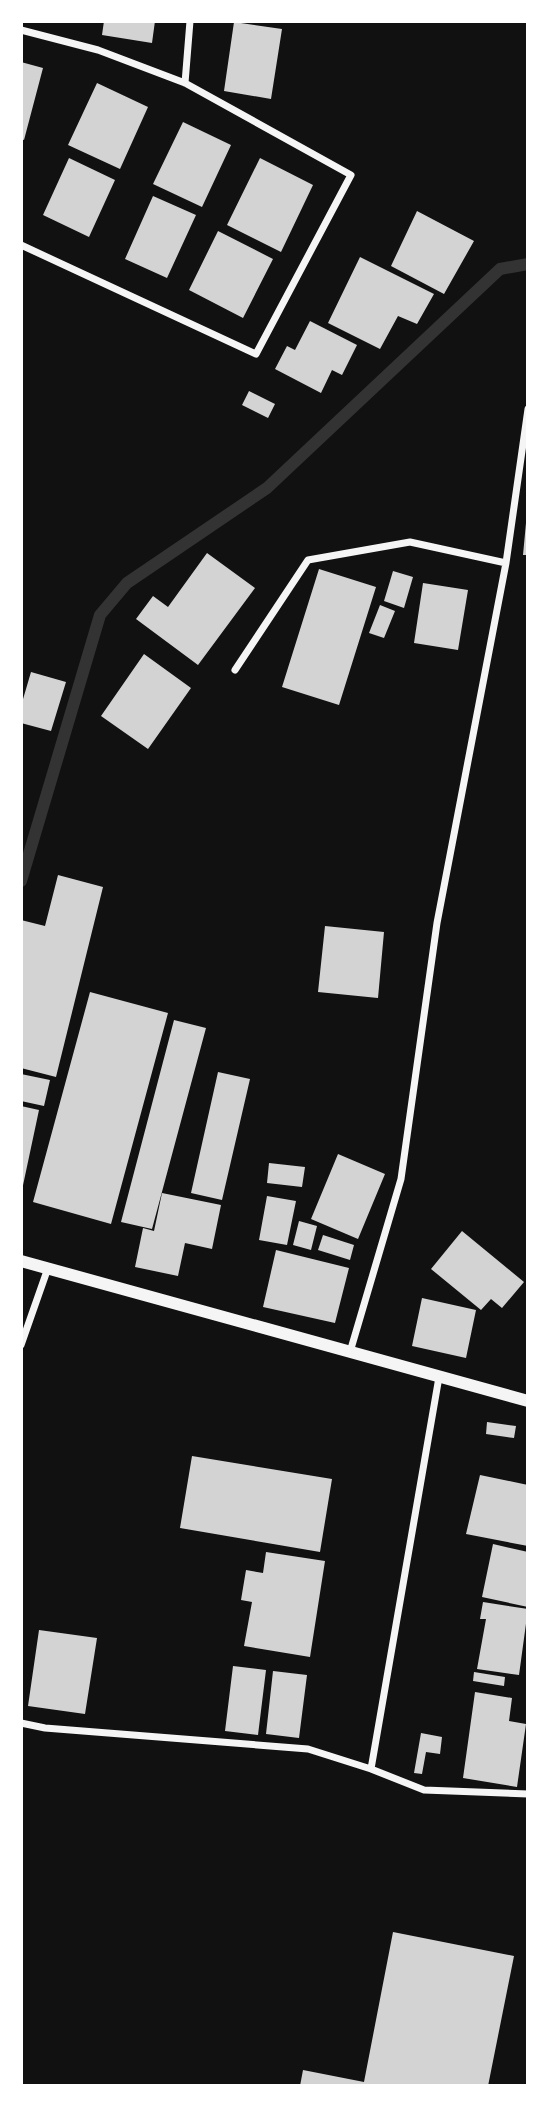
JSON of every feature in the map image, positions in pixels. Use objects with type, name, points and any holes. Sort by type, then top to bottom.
[{"type":"street","points":[[185,83],[190,21]]},
{"type":"street","points":[[21,30],[98,50],[185,83],[351,175],[256,354],[21,245]]},
{"type":"street","points":[[350,1352],[401,1179],[437,923],[506,563],[528,409]]},
{"type":"street","points":[[235,670],[308,559],[410,542],[506,563]]},
{"type":"street","points":[[21,1261],[528,1401]]},
{"type":"street","points":[[21,1345],[48,1268]]},
{"type":"street","points":[[371,1769],[439,1377]]},
{"type":"street","points":[[21,1723],[46,1728],[308,1749],[371,1769],[424,1790],[528,1794]]},
{"type":"building","points":[[104,21],[155,21],[152,43],[102,35]]},
{"type":"building","points":[[234,22],[282,29],[271,99],[224,91]]},
{"type":"building","points":[[21,62],[43,68],[24,140],[21,139]]},
{"type":"building","points":[[97,83],[148,107],[120,169],[68,145]]},
{"type":"building","points":[[183,122],[231,145],[202,207],[153,184]]},
{"type":"building","points":[[69,158],[115,180],[89,237],[43,215]]},
{"type":"building","points":[[260,158],[313,185],[281,252],[227,225]]},
{"type":"building","points":[[153,196],[196,215],[167,278],[125,259]]},
{"type":"building","points":[[417,211],[474,241],[444,294],[391,266]]},
{"type":"building","points":[[218,231],[273,259],[243,318],[189,290]]},
{"type":"building","points":[[360,257],[434,294],[417,324],[398,316],[380,349],[328,323]]},
{"type":"building","points":[[310,321],[357,345],[342,375],[332,370],[321,393],[275,369],[287,346],[295,350]]},
{"type":"building","points":[[249,391],[275,404],[268,418],[242,405]]},
{"type":"building","points":[[526,523],[528,555],[523,555]]},
{"type":"building","points":[[207,553],[255,588],[198,665],[136,619],[153,596],[168,607]]},
{"type":"building","points":[[319,569],[376,587],[339,705],[282,687]]},
{"type":"building","points":[[393,571],[413,577],[404,608],[384,601]]},
{"type":"building","points":[[423,583],[468,590],[458,650],[414,643]]},
{"type":"building","points":[[380,605],[395,611],[384,638],[369,633]]},
{"type":"building","points":[[144,654],[191,688],[148,749],[101,716]]},
{"type":"building","points":[[31,672],[66,682],[51,731],[21,723],[21,706]]},
{"type":"building","points":[[58,875],[103,887],[56,1077],[21,1068],[21,920],[45,926]]},
{"type":"building","points":[[325,926],[384,932],[378,998],[318,992]]},
{"type":"building","points":[[90,992],[168,1013],[111,1224],[33,1202]]},
{"type":"building","points":[[174,1020],[206,1028],[152,1229],[121,1222]]},
{"type":"building","points":[[218,1072],[250,1079],[222,1200],[191,1193]]},
{"type":"building","points":[[21,1074],[50,1080],[44,1106],[21,1101]]},
{"type":"building","points":[[21,1106],[39,1110],[22,1190],[21,1190]]},
{"type":"building","points":[[338,1154],[385,1174],[358,1239],[311,1219]]},
{"type":"building","points":[[269,1163],[305,1167],[302,1187],[267,1183]]},
{"type":"building","points":[[162,1193],[221,1205],[212,1249],[185,1243],[178,1276],[135,1267],[143,1228],[154,1231]]},
{"type":"building","points":[[267,1196],[296,1201],[287,1245],[259,1240]]},
{"type":"building","points":[[299,1221],[317,1226],[311,1250],[293,1245]]},
{"type":"building","points":[[462,1231],[524,1282],[502,1308],[491,1299],[481,1310],[431,1269]]},
{"type":"building","points":[[323,1235],[354,1245],[350,1260],[318,1250]]},
{"type":"building","points":[[276,1250],[349,1268],[335,1323],[263,1307]]},
{"type":"building","points":[[422,1298],[476,1310],[466,1358],[412,1346]]},
{"type":"building","points":[[487,1422],[516,1426],[514,1438],[486,1434]]},
{"type":"building","points":[[192,1456],[332,1479],[320,1552],[180,1528]]},
{"type":"building","points":[[480,1475],[528,1485],[528,1546],[466,1534]]},
{"type":"building","points":[[493,1544],[528,1552],[528,1607],[482,1597]]},
{"type":"building","points":[[266,1552],[325,1561],[310,1657],[244,1646],[252,1602],[241,1600],[246,1570],[263,1573]]},
{"type":"building","points":[[483,1602],[528,1609],[519,1675],[477,1669],[486,1619],[480,1619]]},
{"type":"building","points":[[39,1630],[97,1638],[85,1714],[28,1706]]},
{"type":"building","points":[[233,1666],[266,1670],[258,1735],[225,1731]]},
{"type":"building","points":[[273,1671],[307,1675],[299,1738],[266,1734]]},
{"type":"building","points":[[474,1672],[505,1677],[504,1686],[473,1681]]},
{"type":"building","points":[[475,1692],[512,1698],[509,1721],[526,1724],[517,1787],[463,1778]]},
{"type":"building","points":[[421,1733],[442,1737],[440,1754],[426,1752],[422,1774],[414,1773]]},
{"type":"building","points":[[393,1932],[514,1956],[488,2086],[300,2086],[303,2070],[364,2082]]},
{"type":"waterway","points":[[21,881],[100,615],[127,583],[267,488],[500,269],[528,264]]}]
